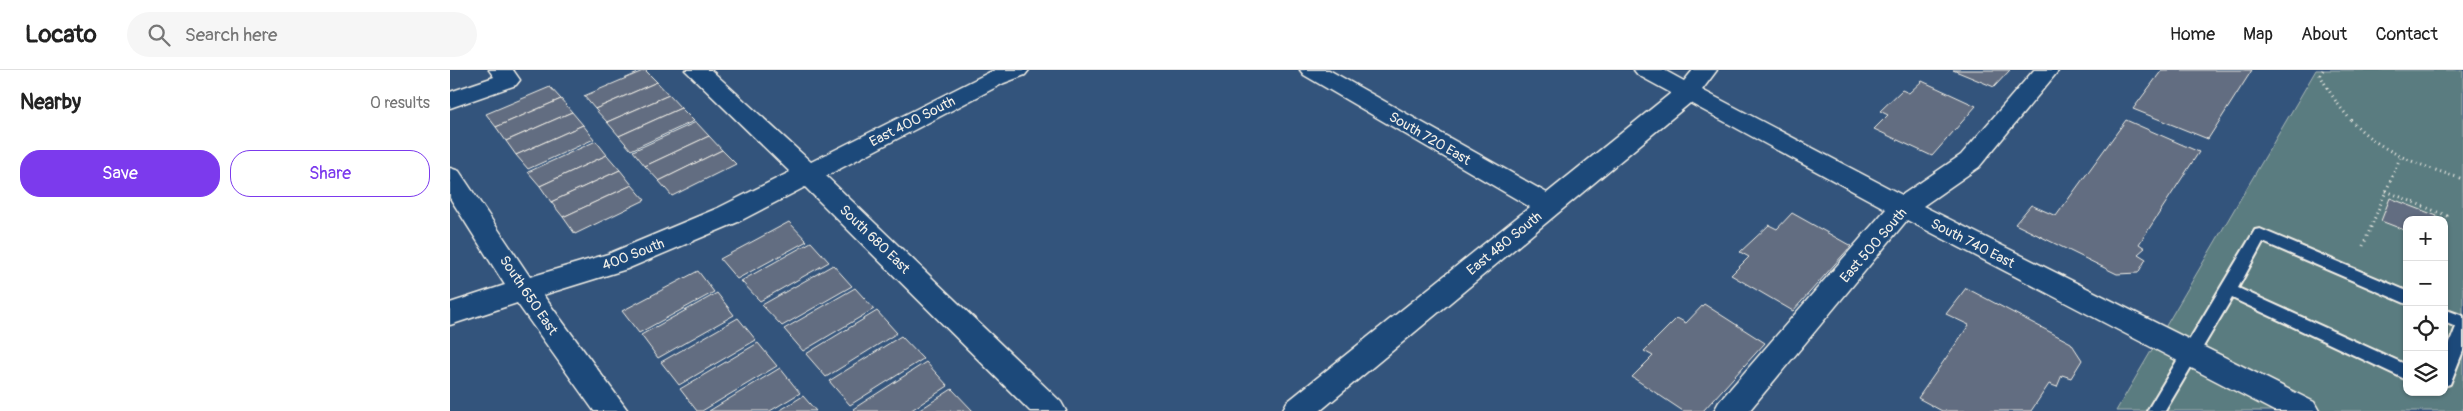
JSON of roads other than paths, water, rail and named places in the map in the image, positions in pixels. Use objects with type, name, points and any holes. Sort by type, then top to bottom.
[{"type":"street","name":"South 680 East","points":[[697,70],[808,174],[1050,411]]},
{"type":"street","name":"East 400 South","points":[[808,174],[996,78],[1016,70]]},
{"type":"street","name":"South 720 East","points":[[1312,70],[1548,206]]},
{"type":"street","name":"South 740 East","points":[[1646,70],[1903,207],[2304,411]]},
{"type":"street","name":"East 480 South","points":[[1298,411],[1688,92],[1705,70]]},
{"type":"street","name":"East 500 South","points":[[1730,411],[1903,207],[1970,161],[2047,70]]},
{"type":"street","points":[[450,100],[504,75]]},
{"type":"street","name":"400 South","points":[[450,314],[617,262],[728,215],[808,174]]},
{"type":"street","name":"South 650 East","points":[[450,177],[523,290],[612,411]]},
{"type":"lane","points":[[2156,411],[2229,290],[2260,234],[2403,296]]},
{"type":"lane","points":[[2229,290],[2403,371]]},
{"type":"lane","points":[[2448,317],[2463,323]]},
{"type":"lane","points":[[2448,369],[2463,330]]}]
